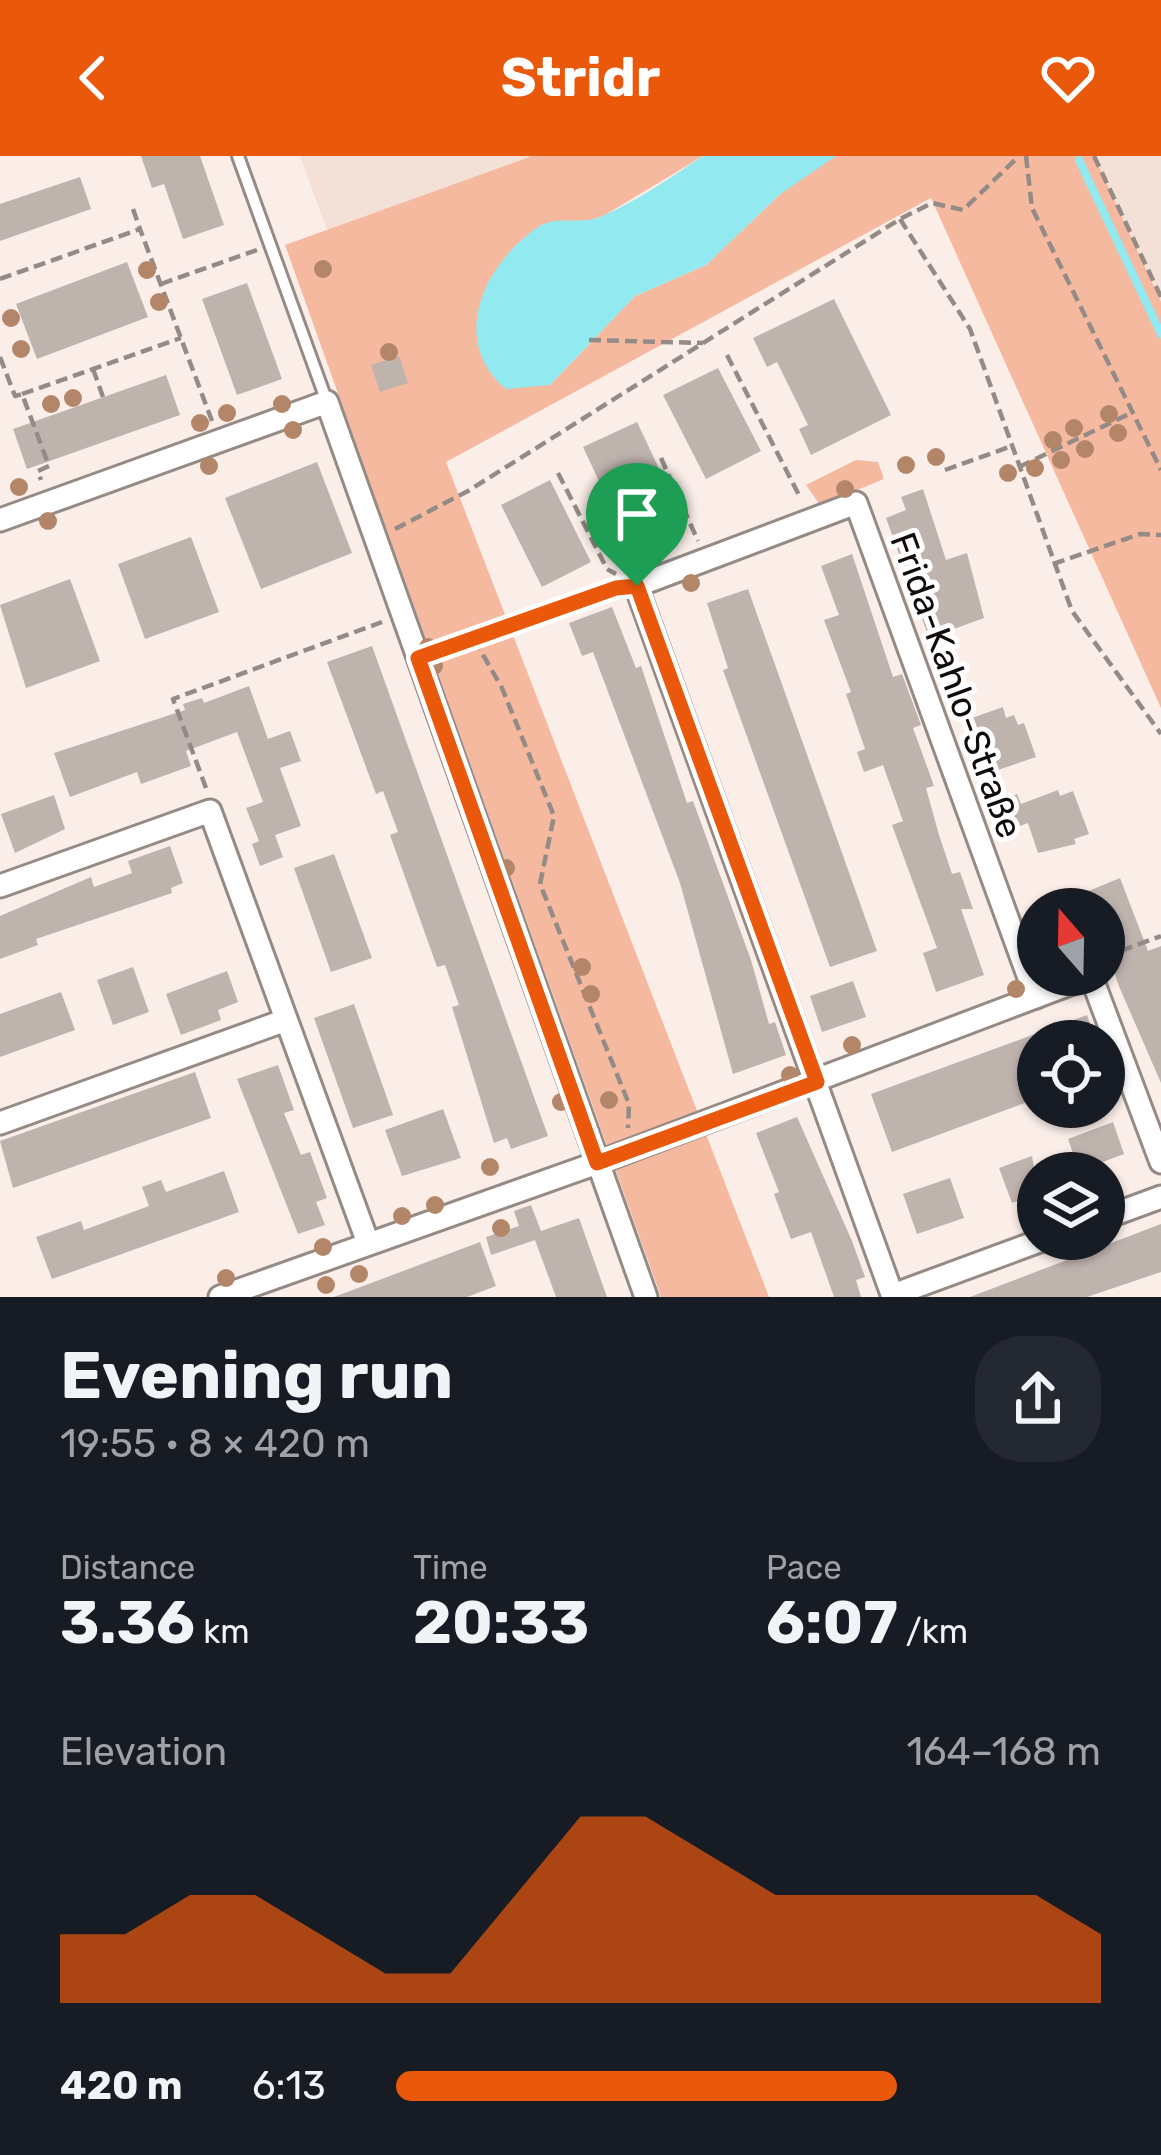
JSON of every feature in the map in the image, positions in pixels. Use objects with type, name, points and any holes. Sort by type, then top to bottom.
[{"type":"street","points":[[0,520],[327,402],[646,1297]]},
{"type":"street","name":"Frida-Kahlo-Straße","points":[[637,586],[709,563],[856,503],[1036,997]]},
{"type":"street","points":[[637,586],[893,1296],[1017,1250]]},
{"type":"street","points":[[0,886],[210,811],[368,1243]]},
{"type":"street","points":[[1099,996],[1161,1162]]},
{"type":"street","points":[[220,1297],[627,1152],[1036,997]]},
{"type":"street","points":[[0,1123],[286,1020]]},
{"type":"street","points":[[1125,1210],[1161,1197]]},
{"type":"lane","points":[[238,156],[327,402]]},
{"type":"path","points":[[374,538],[453,500],[932,202],[963,210],[1023,156]]},
{"type":"path","points":[[1023,156],[1032,208],[1161,470]]},
{"type":"path","points":[[1094,156],[1161,297]]},
{"type":"path","points":[[133,209],[219,441]]},
{"type":"path","points":[[900,220],[970,329],[1072,611],[1161,734]]},
{"type":"path","points":[[0,279],[140,229]]},
{"type":"path","points":[[161,284],[270,245]]},
{"type":"path","points":[[0,357],[4,378],[15,396],[181,338]]},
{"type":"path","points":[[589,340],[703,343]]},
{"type":"path","points":[[727,355],[801,500]]},
{"type":"path","points":[[93,369],[104,397]]},
{"type":"path","points":[[22,394],[50,466],[38,471],[50,502]]},
{"type":"path","points":[[1019,467],[1133,412]]},
{"type":"path","points":[[945,470],[1012,446]]},
{"type":"path","points":[[661,458],[709,563]]},
{"type":"path","points":[[558,473],[607,569],[637,586]]},
{"type":"path","points":[[1053,563],[1140,534],[1161,535]]},
{"type":"path","points":[[418,658],[616,588],[637,586]]},
{"type":"path","points":[[210,811],[172,699],[402,614]]},
{"type":"path","points":[[474,639],[502,688],[554,817],[540,884],[629,1104],[627,1152]]},
{"type":"path","points":[[1125,949],[1161,936]]},
{"type":"shaded area","points":[[300,156],[532,156],[327,230]]},
{"type":"shaded area","points":[[532,156],[703,156],[605,215],[580,224],[543,224],[515,246],[490,282],[551,384],[635,296],[706,265],[779,195],[820,162],[836,156],[1094,156],[1161,302],[1161,708],[931,198],[446,462],[769,1297],[661,1297],[285,245]]},
{"type":"shaded area","points":[[1094,156],[1161,156],[1161,302]]},
{"type":"shaded area","points":[[856,460],[878,462],[884,479],[820,505],[806,485]]},
{"type":"water","points":[[703,156],[836,156],[779,195],[706,265],[635,296],[550,385],[506,389],[479,348],[476,326],[480,304],[502,261],[538,227],[600,217]]},
{"type":"building","points":[[141,156],[200,156],[224,225],[183,239],[164,184],[152,188]]},
{"type":"building","points":[[80,177],[91,209],[0,241],[0,204]]},
{"type":"building","points":[[127,262],[148,317],[37,359],[16,304]]},
{"type":"building","points":[[247,283],[282,379],[237,395],[202,299]]},
{"type":"building","points":[[834,299],[891,415],[811,455],[799,429],[808,425],[777,362],[767,367],[753,338]]},
{"type":"building","points":[[399,356],[408,383],[380,392],[371,365]]},
{"type":"building","points":[[718,368],[761,451],[706,479],[663,395]]},
{"type":"building","points":[[166,375],[180,415],[27,469],[13,429]]},
{"type":"building","points":[[637,422],[672,496],[619,524],[583,447]]},
{"type":"building","points":[[317,462],[352,553],[261,589],[225,498]]},
{"type":"building","points":[[550,480],[591,562],[542,587],[501,505]]},
{"type":"building","points":[[923,489],[946,560],[967,553],[984,618],[929,638],[886,518],[906,510],[901,497]]},
{"type":"building","points":[[191,537],[219,612],[145,639],[118,564]]},
{"type":"building","points":[[852,554],[893,677],[902,674],[921,725],[913,728],[934,786],[926,788],[939,835],[952,874],[960,872],[973,909],[961,909],[984,975],[936,992],[923,953],[937,948],[892,825],[903,821],[883,765],[864,772],[857,752],[865,749],[846,694],[851,692],[824,620],[839,615],[821,566]]},
{"type":"building","points":[[70,579],[100,661],[26,688],[0,605]]},
{"type":"building","points":[[748,589],[877,951],[830,967],[723,670],[728,668],[707,603]]},
{"type":"building","points":[[612,607],[636,668],[641,666],[687,803],[693,801],[751,960],[769,1024],[775,1022],[786,1055],[733,1074],[680,883],[593,652],[582,656],[569,623]]},
{"type":"building","points":[[372,646],[548,1136],[511,1149],[507,1138],[494,1143],[452,1007],[459,1005],[445,965],[437,967],[390,835],[398,832],[383,791],[376,794],[327,662]]},
{"type":"building","points":[[249,686],[268,739],[290,731],[301,761],[280,768],[301,826],[275,835],[283,857],[260,866],[252,844],[259,841],[246,808],[263,802],[237,732],[186,751],[191,766],[141,784],[137,772],[70,797],[54,753],[185,710],[183,704],[202,698],[204,703]]},
{"type":"building","points":[[1003,707],[1006,718],[1014,715],[1018,725],[1024,723],[1036,757],[992,772],[972,718]]},
{"type":"building","points":[[1058,790],[1060,796],[1073,791],[1089,834],[1074,839],[1076,844],[1038,853],[1028,823],[1006,831],[996,802],[1017,794],[1021,804]]},
{"type":"building","points":[[54,795],[65,829],[15,853],[1,814]]},
{"type":"building","points":[[170,846],[183,883],[171,888],[172,893],[36,939],[38,945],[0,959],[0,916],[91,877],[94,887],[132,873],[128,861]]},
{"type":"building","points":[[334,854],[372,958],[331,972],[294,868]]},
{"type":"building","points":[[1120,878],[1124,888],[1096,888]]},
{"type":"building","points":[[1125,891],[1148,951],[1161,946],[1161,1083],[1123,996]]},
{"type":"building","points":[[133,967],[149,1012],[113,1025],[97,980]]},
{"type":"building","points":[[227,971],[238,1002],[218,1010],[221,1020],[181,1035],[166,994]]},
{"type":"building","points":[[853,981],[866,1017],[822,1032],[810,996]]},
{"type":"building","points":[[61,992],[75,1030],[0,1057],[0,1014]]},
{"type":"building","points":[[354,1004],[393,1115],[353,1128],[314,1018]]},
{"type":"building","points":[[1017,1041],[1017,1106],[892,1152],[871,1094]]},
{"type":"building","points":[[278,1065],[294,1110],[284,1113],[301,1155],[310,1152],[327,1198],[316,1202],[325,1225],[298,1234],[237,1079]]},
{"type":"building","points":[[195,1072],[211,1118],[13,1188],[0,1141]]},
{"type":"building","points":[[443,1109],[461,1158],[402,1176],[385,1130]]},
{"type":"building","points":[[797,1117],[865,1277],[856,1280],[861,1297],[834,1297],[811,1232],[791,1239],[774,1194],[779,1192],[756,1133]]},
{"type":"building","points":[[1097,1128],[1115,1128],[1123,1152],[1072,1152],[1068,1139]]},
{"type":"building","points":[[1017,1161],[1017,1201],[1012,1203],[999,1168]]},
{"type":"building","points":[[224,1171],[239,1212],[52,1279],[36,1237],[81,1221],[84,1230],[149,1206],[142,1187],[161,1180],[166,1192]]},
{"type":"building","points":[[950,1178],[964,1218],[917,1234],[903,1194]]},
{"type":"building","points":[[531,1205],[541,1231],[579,1218],[607,1297],[556,1297],[535,1240],[491,1255],[486,1237],[519,1226],[514,1211]]},
{"type":"building","points":[[1161,1224],[1161,1272],[1087,1297],[970,1297],[1067,1260],[1125,1260],[1125,1238]]},
{"type":"building","points":[[480,1242],[496,1286],[467,1297],[334,1297]]},
{"type":"waterway","points":[[1079,160],[1161,334]]},
{"type":"route","points":[[637,586],[817,1082],[597,1163],[418,658],[616,588],[637,586]]}]
